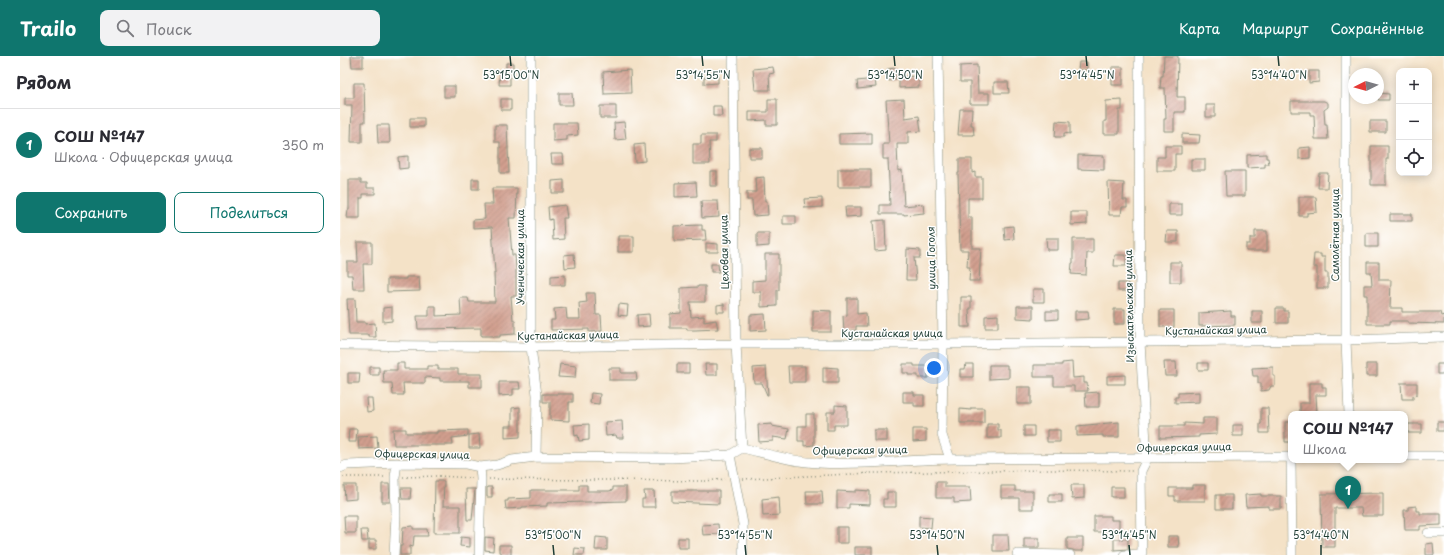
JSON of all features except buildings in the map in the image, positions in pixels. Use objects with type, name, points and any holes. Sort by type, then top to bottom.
[{"type":"street","name":"Ученическая улица","points":[[531,56],[531,347],[537,395],[536,457]]},
{"type":"street","name":"Цеховая улица","points":[[732,56],[736,344],[742,448]]},
{"type":"street","name":"улица Гоголя","points":[[938,56],[943,344],[942,435],[950,459]]},
{"type":"street","name":"Изыскательская улица","points":[[1139,56],[1140,342],[1147,459],[1141,471],[1142,554]]},
{"type":"street","name":"Самолётная улица","points":[[1346,56],[1346,340],[1349,411]]},
{"type":"street","name":"Кустанайская улица","points":[[340,346],[531,347],[1444,338]]},
{"type":"street","name":"Офицерская улица","points":[[340,468],[347,465],[397,463],[466,464],[480,467],[497,465],[512,460],[536,457],[672,458],[730,455],[742,448],[820,464],[950,459],[1147,459],[1288,456]]},
{"type":"street","points":[[730,455],[743,524],[743,555]]},
{"type":"street","points":[[1408,456],[1444,456]]},
{"type":"street","points":[[394,555],[396,515],[395,477],[397,463]]},
{"type":"street","points":[[1291,463],[1292,555]]},
{"type":"street","points":[[479,555],[480,467]]},
{"type":"street","points":[[1428,533],[1444,532]]},
{"type":"street","points":[[1017,554],[1070,555]]},
{"type":"street","points":[[1124,555],[1142,554]]},
{"type":"place","name":"СОШ №147","points":[[1348,509]]}]
